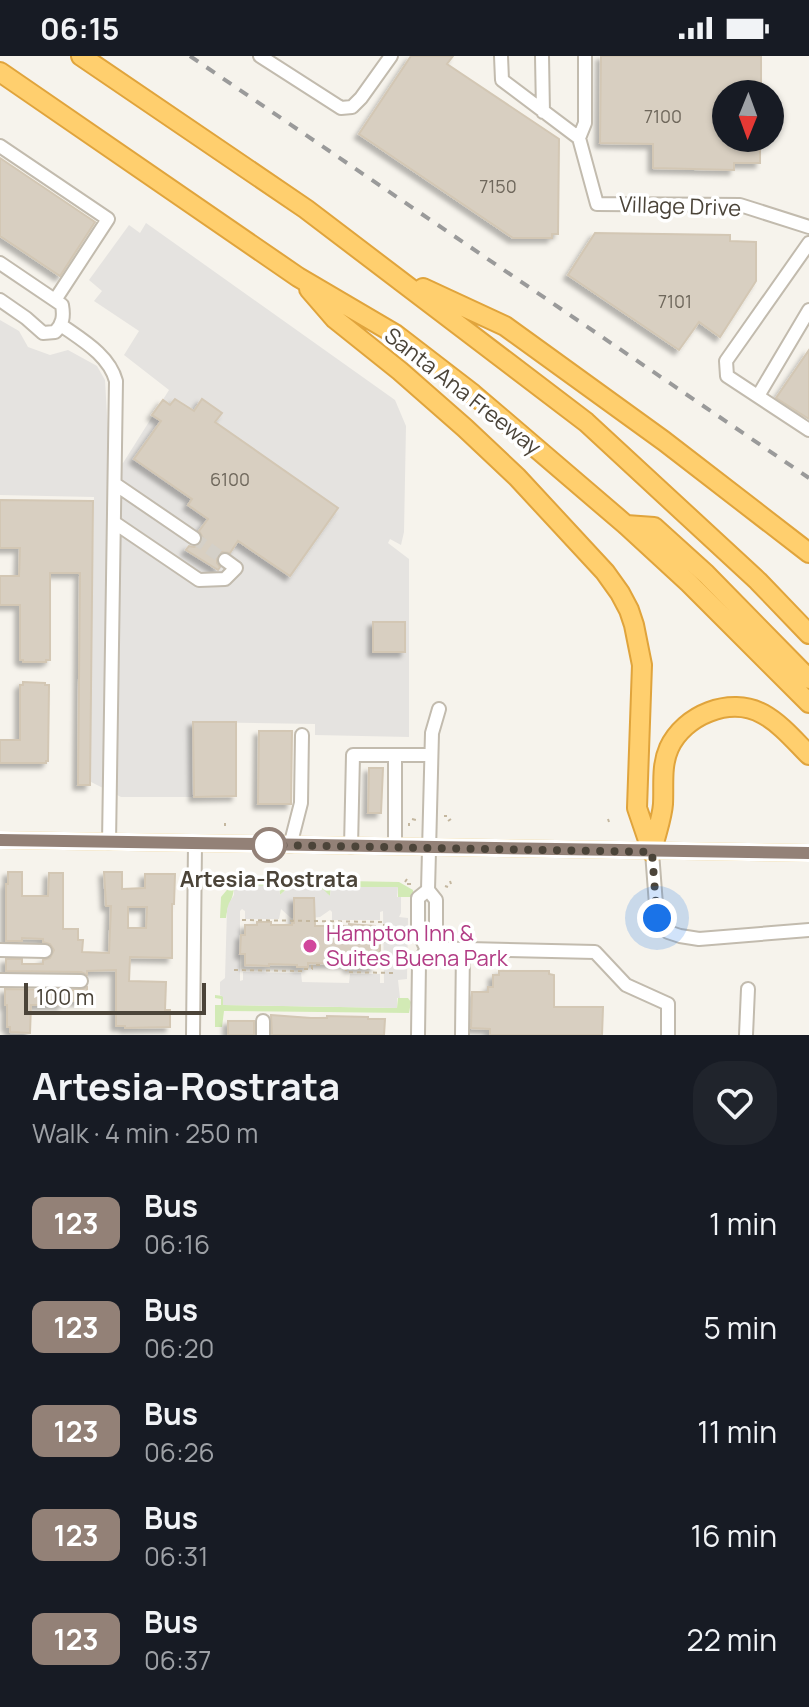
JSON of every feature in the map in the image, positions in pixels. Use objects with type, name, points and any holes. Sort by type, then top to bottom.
[{"type":"highway","points":[[81,56],[306,209],[586,422],[758,581],[809,634]]},
{"type":"highway","name":"Santa Ana Freeway","points":[[0,72],[298,277],[395,334],[473,394],[626,525],[809,703]]},
{"type":"highway","points":[[395,276],[505,326],[664,441],[809,553]]},
{"type":"highway","points":[[298,277],[335,319],[421,390],[517,477],[605,572],[620,593],[634,625],[642,665],[637,808],[652,852]]},
{"type":"highway","points":[[626,525],[654,527],[725,593],[809,679]]},
{"type":"highway","points":[[652,852],[663,807],[663,771],[669,748],[680,732],[700,715],[738,707],[757,711],[777,723],[809,755]]},
{"type":"main road","points":[[0,840],[809,853]]},
{"type":"street","points":[[260,56],[341,108],[352,107],[361,98],[391,56]]},
{"type":"street","points":[[501,56],[502,80],[579,138],[585,123],[585,56]]},
{"type":"street","points":[[542,56],[543,112]]},
{"type":"street","name":"Village Drive","points":[[579,138],[597,204],[740,205],[809,227]]},
{"type":"street","points":[[0,146],[108,219],[55,300]]},
{"type":"street","points":[[809,243],[803,262],[726,361],[727,376],[809,430]]},
{"type":"street","points":[[0,263],[62,305],[61,325],[55,332],[43,333],[0,300]]},
{"type":"street","points":[[758,396],[809,310]]},
{"type":"street","points":[[61,325],[105,358],[116,381],[109,843]]},
{"type":"street","points":[[115,484],[194,538]]},
{"type":"street","points":[[115,523],[199,580],[225,579],[236,568],[225,560]]},
{"type":"street","points":[[418,1035],[419,963],[436,931],[436,900],[428,890],[432,733],[439,709]]},
{"type":"street","points":[[290,846],[301,803],[302,735]]},
{"type":"street","points":[[351,847],[353,755],[431,755]]},
{"type":"street","points":[[395,755],[395,847]]},
{"type":"street","points":[[193,1035],[195,844]]},
{"type":"street","points":[[652,852],[657,918],[668,932],[699,939],[809,930]]},
{"type":"street","points":[[426,948],[595,952],[626,985],[668,1004],[668,1035]]},
{"type":"street","points":[[462,1035],[463,949]]},
{"type":"street","points":[[0,950],[45,951]]},
{"type":"street","points":[[0,980],[81,981]]},
{"type":"street","points":[[746,1035],[748,989]]},
{"type":"street","points":[[263,1021],[263,1035]]},
{"type":"path","points":[[406,882],[412,884]]},
{"type":"path","points":[[242,920],[384,922],[384,942],[378,942]]},
{"type":"path","points":[[234,970],[302,971],[312,969],[312,965],[346,965],[346,972],[393,973]]},
{"type":"green space","points":[[236,879],[399,882],[413,890],[413,897],[398,897],[398,888],[331,887],[330,896],[316,886],[289,887],[280,895],[279,886],[234,886],[226,918],[220,918],[221,897]]},
{"type":"green space","points":[[215,995],[223,996],[224,1005],[397,1008],[398,998],[408,998],[411,1002],[409,1013],[224,1011],[222,1027],[215,1027],[215,1005],[221,1005],[221,999],[215,998]]},
{"type":"shaded area","points":[[146,223],[395,400],[406,426],[404,532],[401,545],[390,539],[388,543],[409,559],[409,737],[315,735],[315,724],[194,722],[194,797],[121,797],[89,781],[94,497],[0,495],[0,320],[19,331],[28,347],[50,355],[68,350],[97,366],[105,380],[110,468],[123,463],[169,390],[124,355],[139,331],[94,301],[102,291],[89,280],[129,225],[140,233]]},
{"type":"shaded area","points":[[234,885],[279,886],[280,895],[289,887],[316,886],[330,896],[331,887],[398,887],[397,897],[401,897],[399,917],[408,918],[407,979],[398,980],[400,998],[397,998],[397,1008],[223,1005],[220,982],[225,978],[227,909],[234,895]],"holes":[[[281,909],[291,918],[303,919],[320,917],[330,910],[332,920],[380,920],[380,912],[383,911],[384,983],[380,983],[380,974],[350,974],[349,983],[302,982],[301,973],[243,972],[243,980],[240,981],[240,911],[245,911],[245,919],[279,919]]]},
{"type":"building","points":[[411,56],[453,56],[447,64],[559,139],[558,234],[552,234],[552,238],[513,238],[359,134]]},
{"type":"building","points":[[601,56],[761,56],[761,80],[712,80],[712,152],[760,152],[760,163],[734,163],[734,170],[653,168],[653,144],[600,143]]},
{"type":"building","points":[[0,158],[95,222],[60,276],[0,236]]},
{"type":"building","points":[[595,233],[730,235],[730,241],[756,242],[756,281],[720,337],[699,322],[679,350],[568,275]]},
{"type":"building","points":[[809,350],[809,419],[776,398]]},
{"type":"building","points":[[175,399],[194,411],[202,399],[222,413],[215,422],[338,508],[290,576],[238,541],[230,553],[217,555],[218,570],[186,550],[189,546],[201,544],[203,538],[199,531],[208,519],[188,505],[192,499],[134,459],[161,421],[152,415],[163,400],[170,405]]},
{"type":"building","points":[[0,500],[93,501],[90,785],[78,785],[80,573],[50,573],[50,660],[23,662],[20,660],[20,605],[0,605],[0,576],[19,576],[20,548],[0,548]]},
{"type":"building","points":[[373,622],[405,622],[405,652],[373,652]]},
{"type":"building","points":[[23,682],[49,685],[48,761],[0,763],[0,740],[20,740],[20,685]]},
{"type":"building","points":[[193,722],[236,722],[236,796],[194,797]]},
{"type":"building","points":[[259,731],[292,731],[291,804],[258,804]]},
{"type":"building","points":[[369,768],[383,768],[381,813],[368,813]]},
{"type":"building","points":[[8,872],[22,872],[22,896],[48,896],[49,873],[63,873],[63,929],[78,929],[78,940],[83,940],[82,952],[109,953],[111,906],[106,906],[104,872],[122,872],[122,889],[145,888],[145,874],[175,874],[172,958],[130,957],[129,981],[166,982],[165,1010],[170,1010],[170,1027],[116,1026],[116,970],[87,971],[87,975],[81,972],[6,971],[6,959],[22,959],[22,964],[43,964],[43,960],[50,958],[54,950],[43,939],[6,941]],"holes":[[[128,907],[147,907],[146,928],[128,928]]]},
{"type":"building","name":"Hampton Inn & Suites Buena Park","points":[[294,898],[314,898],[315,926],[375,926],[380,956],[375,956],[375,967],[348,968],[348,964],[308,963],[308,967],[245,965],[245,954],[240,954],[245,925],[271,922],[271,925],[292,925]]},
{"type":"building","points":[[499,971],[549,971],[554,975],[554,1007],[603,1007],[602,1035],[490,1035],[490,1029],[471,1028],[472,992],[488,992],[488,987],[493,987],[493,975],[499,975]]},
{"type":"building","points":[[87,987],[87,1001],[31,1005],[30,1033],[10,1032],[10,1027],[7,1027],[5,989],[81,990]]},
{"type":"building","points":[[271,1015],[385,1019],[384,1035],[272,1035]]},
{"type":"building","points":[[228,1021],[254,1021],[254,1035],[228,1035]]},
{"type":"tunnel","points":[[194,538],[225,560]]},
{"type":"railway","points":[[190,56],[809,478]]},
{"type":"bus line","name":"123","points":[[0,840],[809,853]]},
{"type":"place","name":"Artesia-Rostrata","points":[[269,845]]},
{"type":"place","name":"Hampton Inn & Suites Buena Park","points":[[310,946]]},
{"type":"route","points":[[269,845],[652,852],[657,918]]}]
